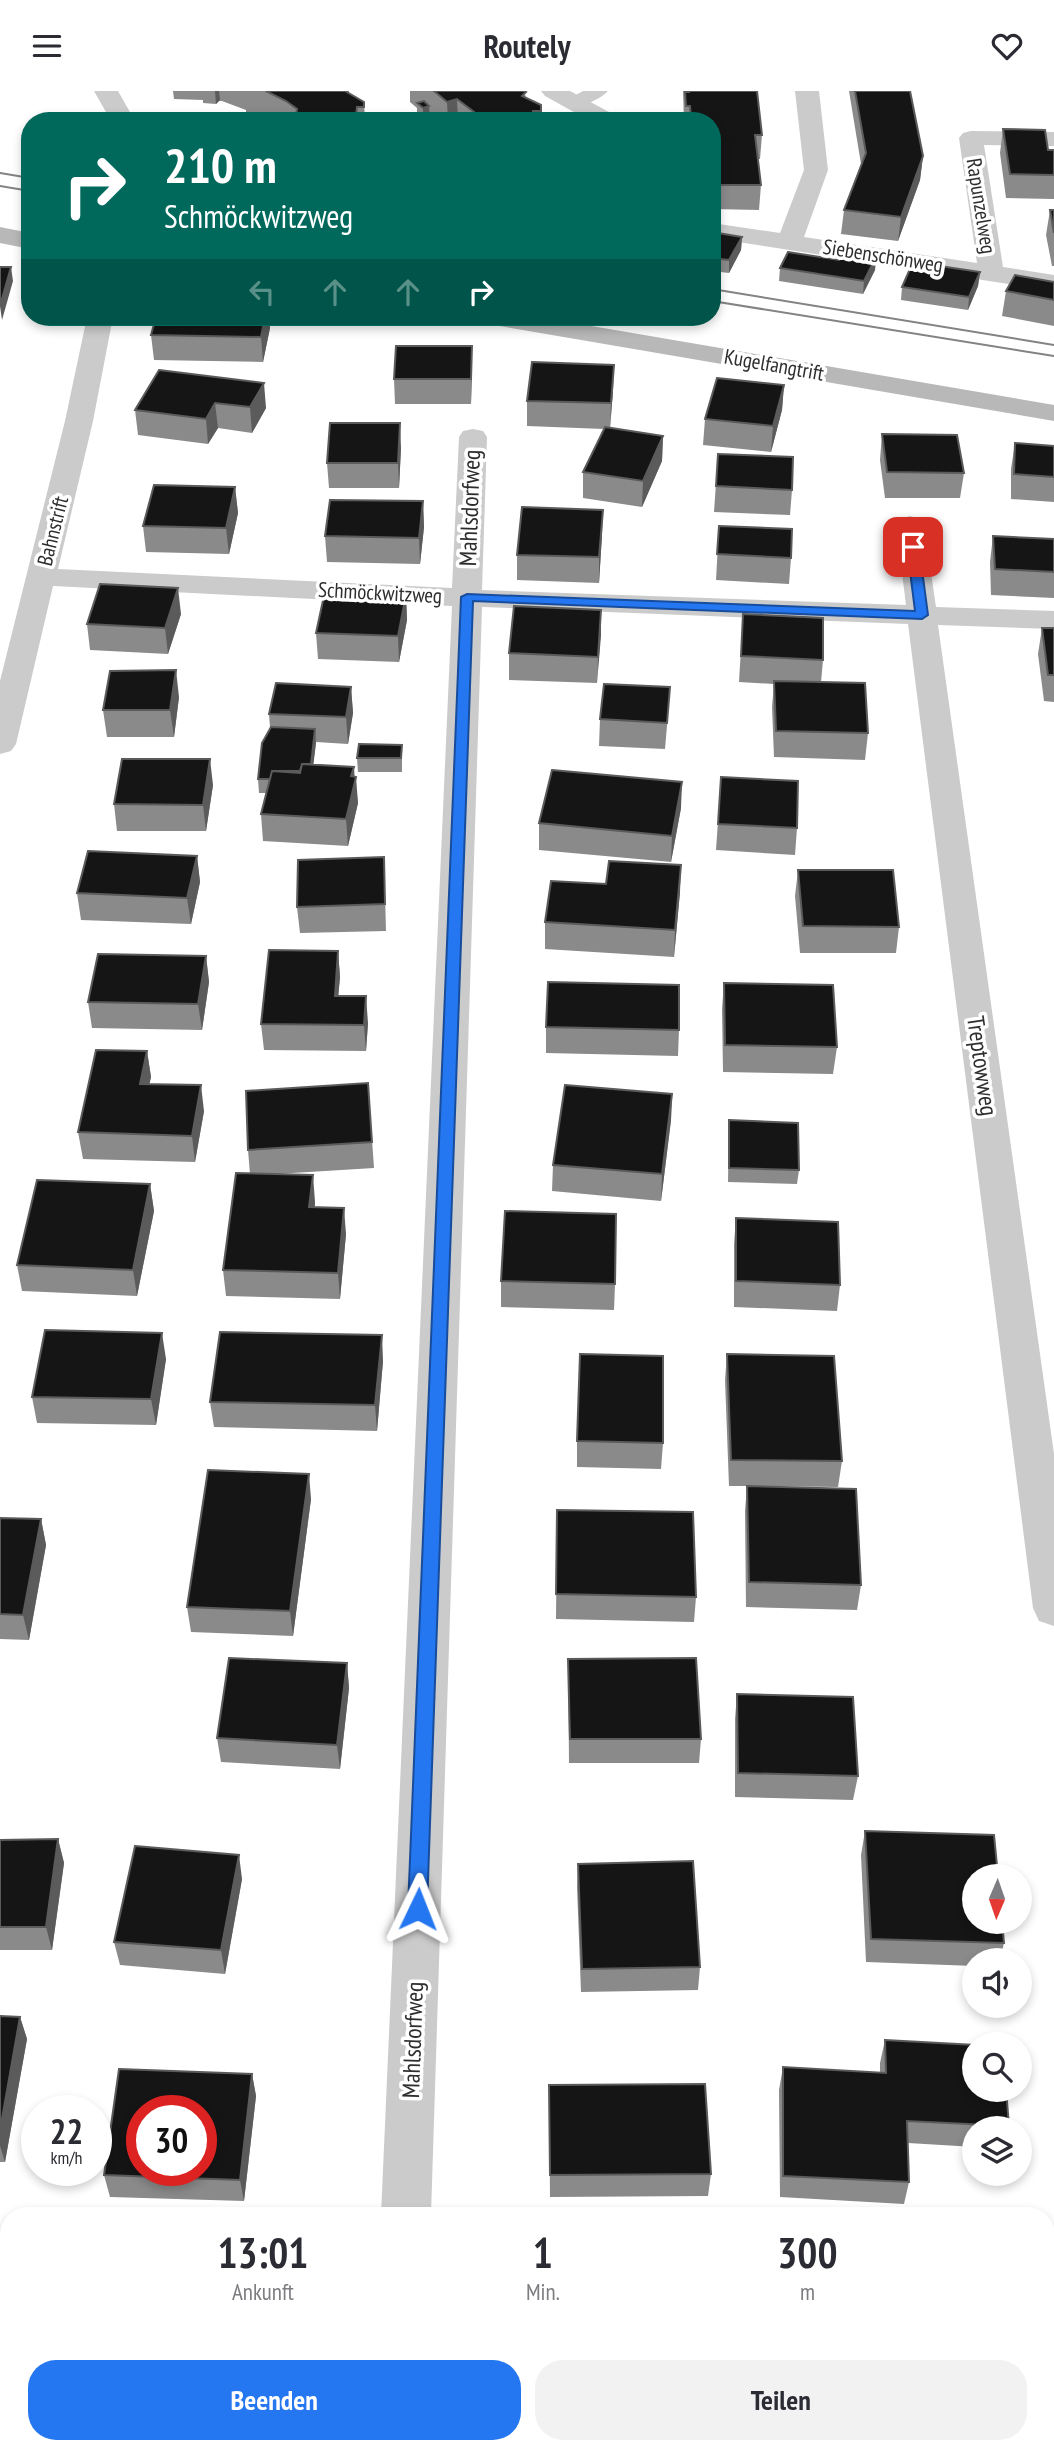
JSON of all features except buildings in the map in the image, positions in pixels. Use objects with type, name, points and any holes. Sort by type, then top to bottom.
[{"type":"street","points":[[106,91],[118,112]]},
{"type":"street","points":[[789,242],[816,170],[807,91]]},
{"type":"street","points":[[563,96],[589,112]]},
{"type":"street","name":"Rapunzelweg","points":[[992,273],[971,138],[1054,139]]},
{"type":"street","name":"Siebenschönweg","points":[[721,231],[1054,283]]},
{"type":"street","points":[[0,235],[21,239]]},
{"type":"street","name":"Bahnstrift","points":[[0,744],[79,421],[98,326]]},
{"type":"street","name":"Kugelfangtrift","points":[[546,326],[1054,414]]},
{"type":"street","name":"Mahlsdorfweg","points":[[406,2207],[473,437]]},
{"type":"street","name":"Treptowweg","points":[[910,525],[1054,1608]]},
{"type":"street","name":"Schmöckwitzweg","points":[[41,577],[1054,620]]},
{"type":"lane","points":[[563,96],[599,91]]},
{"type":"tram line","points":[[0,173],[21,176]]},
{"type":"tram line","points":[[0,186],[21,190]]},
{"type":"tram line","points":[[721,290],[1054,345]]},
{"type":"tram line","points":[[721,302],[1054,356]]},
{"type":"route","points":[[418,1909],[467,597],[922,615],[913,547]]}]
